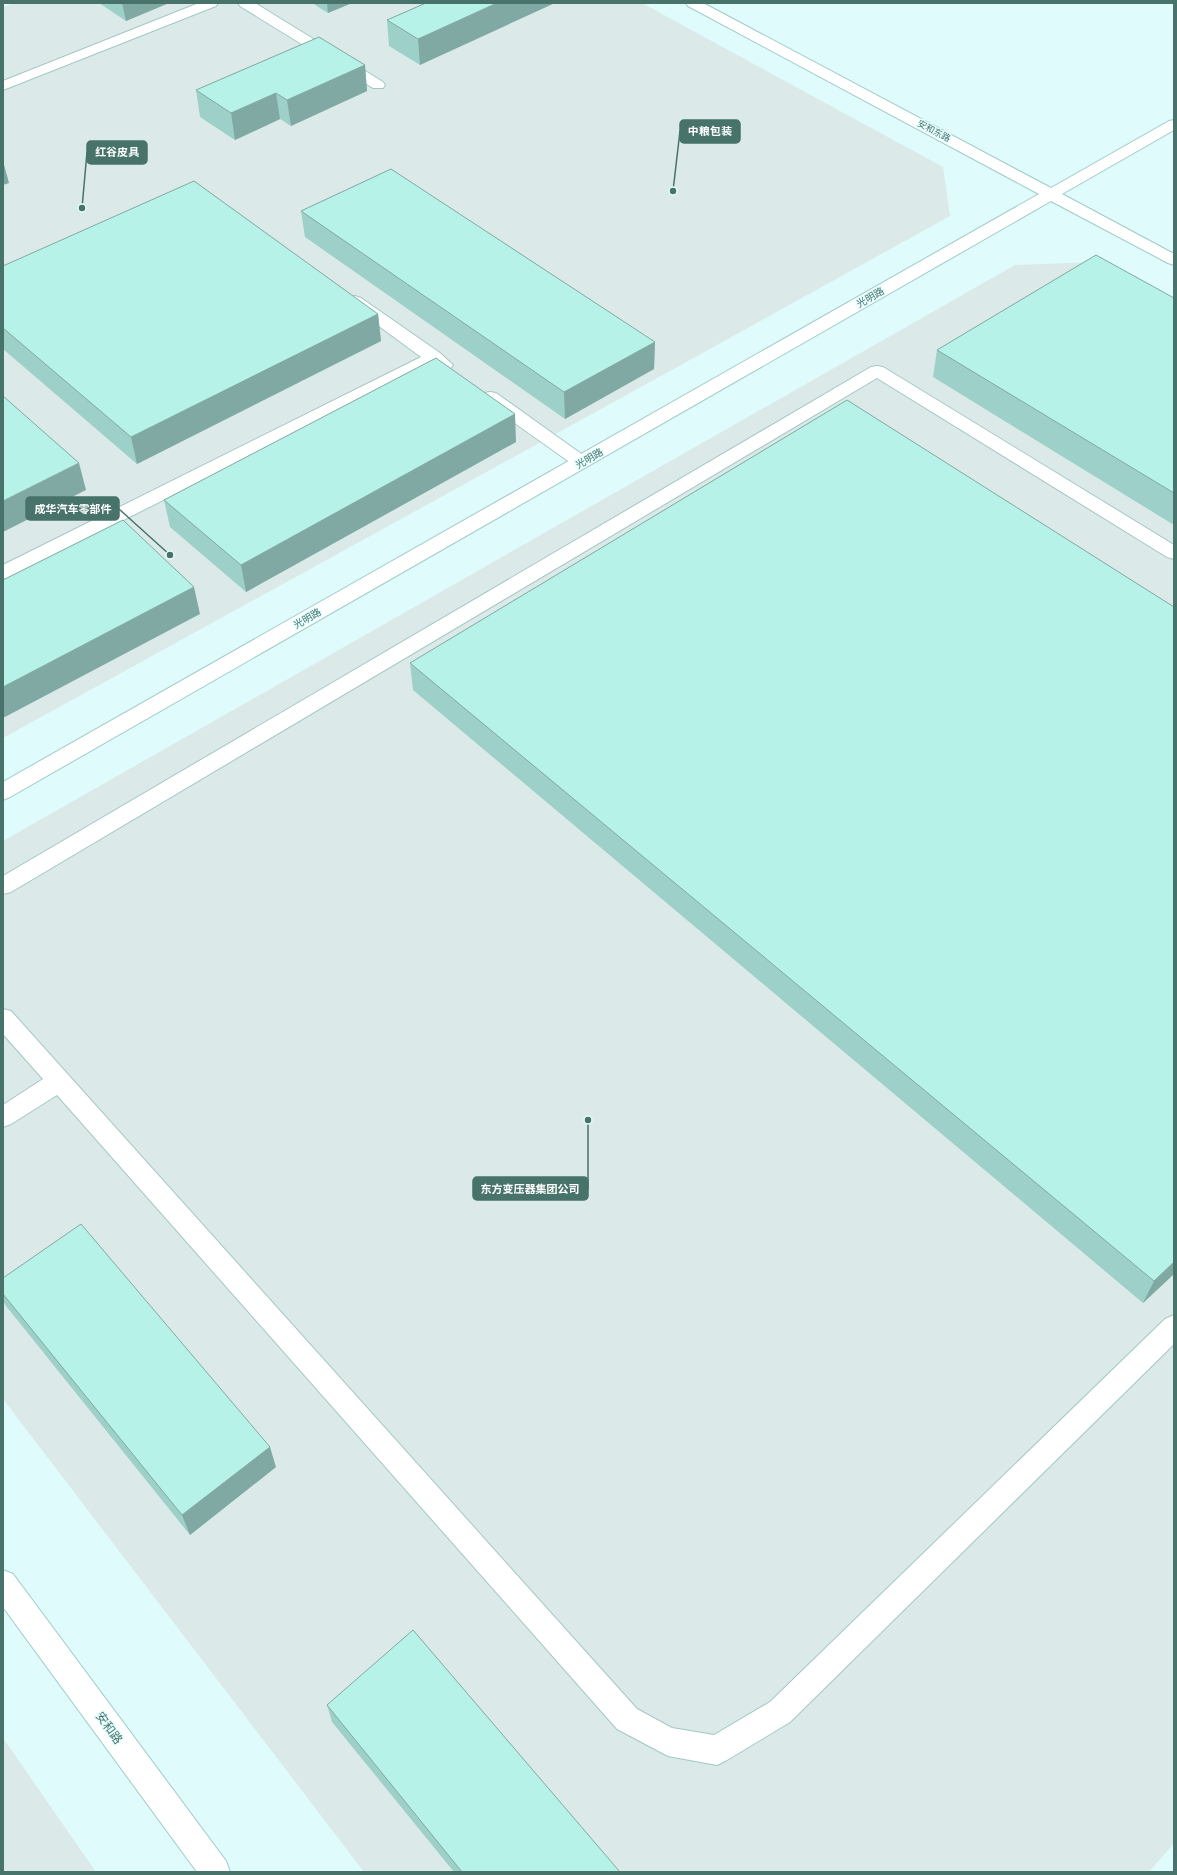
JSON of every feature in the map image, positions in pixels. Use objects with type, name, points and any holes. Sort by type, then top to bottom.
[{"type":"street","points":[[3,86],[211,3]]},
{"type":"street","points":[[245,3],[378,85]]},
{"type":"street","name":"安和东路","points":[[693,3],[1174,260]]},
{"type":"street","name":"光明路","points":[[3,792],[1050,193],[1174,124]]},
{"type":"street","points":[[344,294],[459,375]]},
{"type":"street","points":[[3,573],[434,357]]},
{"type":"street","points":[[3,886],[878,371],[1174,552]]},
{"type":"street","points":[[478,389],[581,462]]},
{"type":"street","points":[[3,1018],[626,1719],[668,1742],[717,1750],[780,1712],[1174,1327]]},
{"type":"street","points":[[3,1116],[59,1081]]},
{"type":"street","name":"安和路","points":[[3,1584],[215,1872]]},
{"type":"shaded area","points":[[14,3],[642,3],[943,167],[950,216],[3,738],[3,7]]},
{"type":"shaded area","points":[[1093,262],[1174,304],[1174,1843],[1149,1872],[364,1872],[3,1399],[3,841],[1015,265]]},
{"type":"shaded area","points":[[3,1738],[96,1872],[3,1872]]},
{"type":"building","points":[[426,3],[497,3],[418,39],[387,20]]},
{"type":"building","points":[[319,37],[365,65],[287,100],[276,93],[231,113],[196,90]]},
{"type":"building","points":[[391,169],[655,342],[564,392],[301,211]]},
{"type":"building","points":[[194,181],[378,314],[131,437],[3,328],[3,266]]},
{"type":"building","points":[[1096,255],[1174,298],[1174,493],[937,350]]},
{"type":"building","points":[[436,358],[515,414],[241,565],[164,500]]},
{"type":"building","points":[[3,396],[79,463],[3,501]]},
{"type":"building","points":[[847,400],[1174,607],[1174,1262],[1154,1281],[410,663]]},
{"type":"building","points":[[123,520],[194,587],[3,687],[3,580]]},
{"type":"building","points":[[81,1224],[270,1447],[182,1515],[3,1294],[3,1278]]},
{"type":"building","points":[[413,1630],[620,1872],[462,1872],[327,1705]]},
{"type":"place","name":"中粮包装","points":[[673,191]]},
{"type":"place","name":"红谷皮具","points":[[82,208]]},
{"type":"place","name":"成华汽车零部件","points":[[170,555]]},
{"type":"place","name":"东方变压器集团公司","points":[[588,1120]]}]
